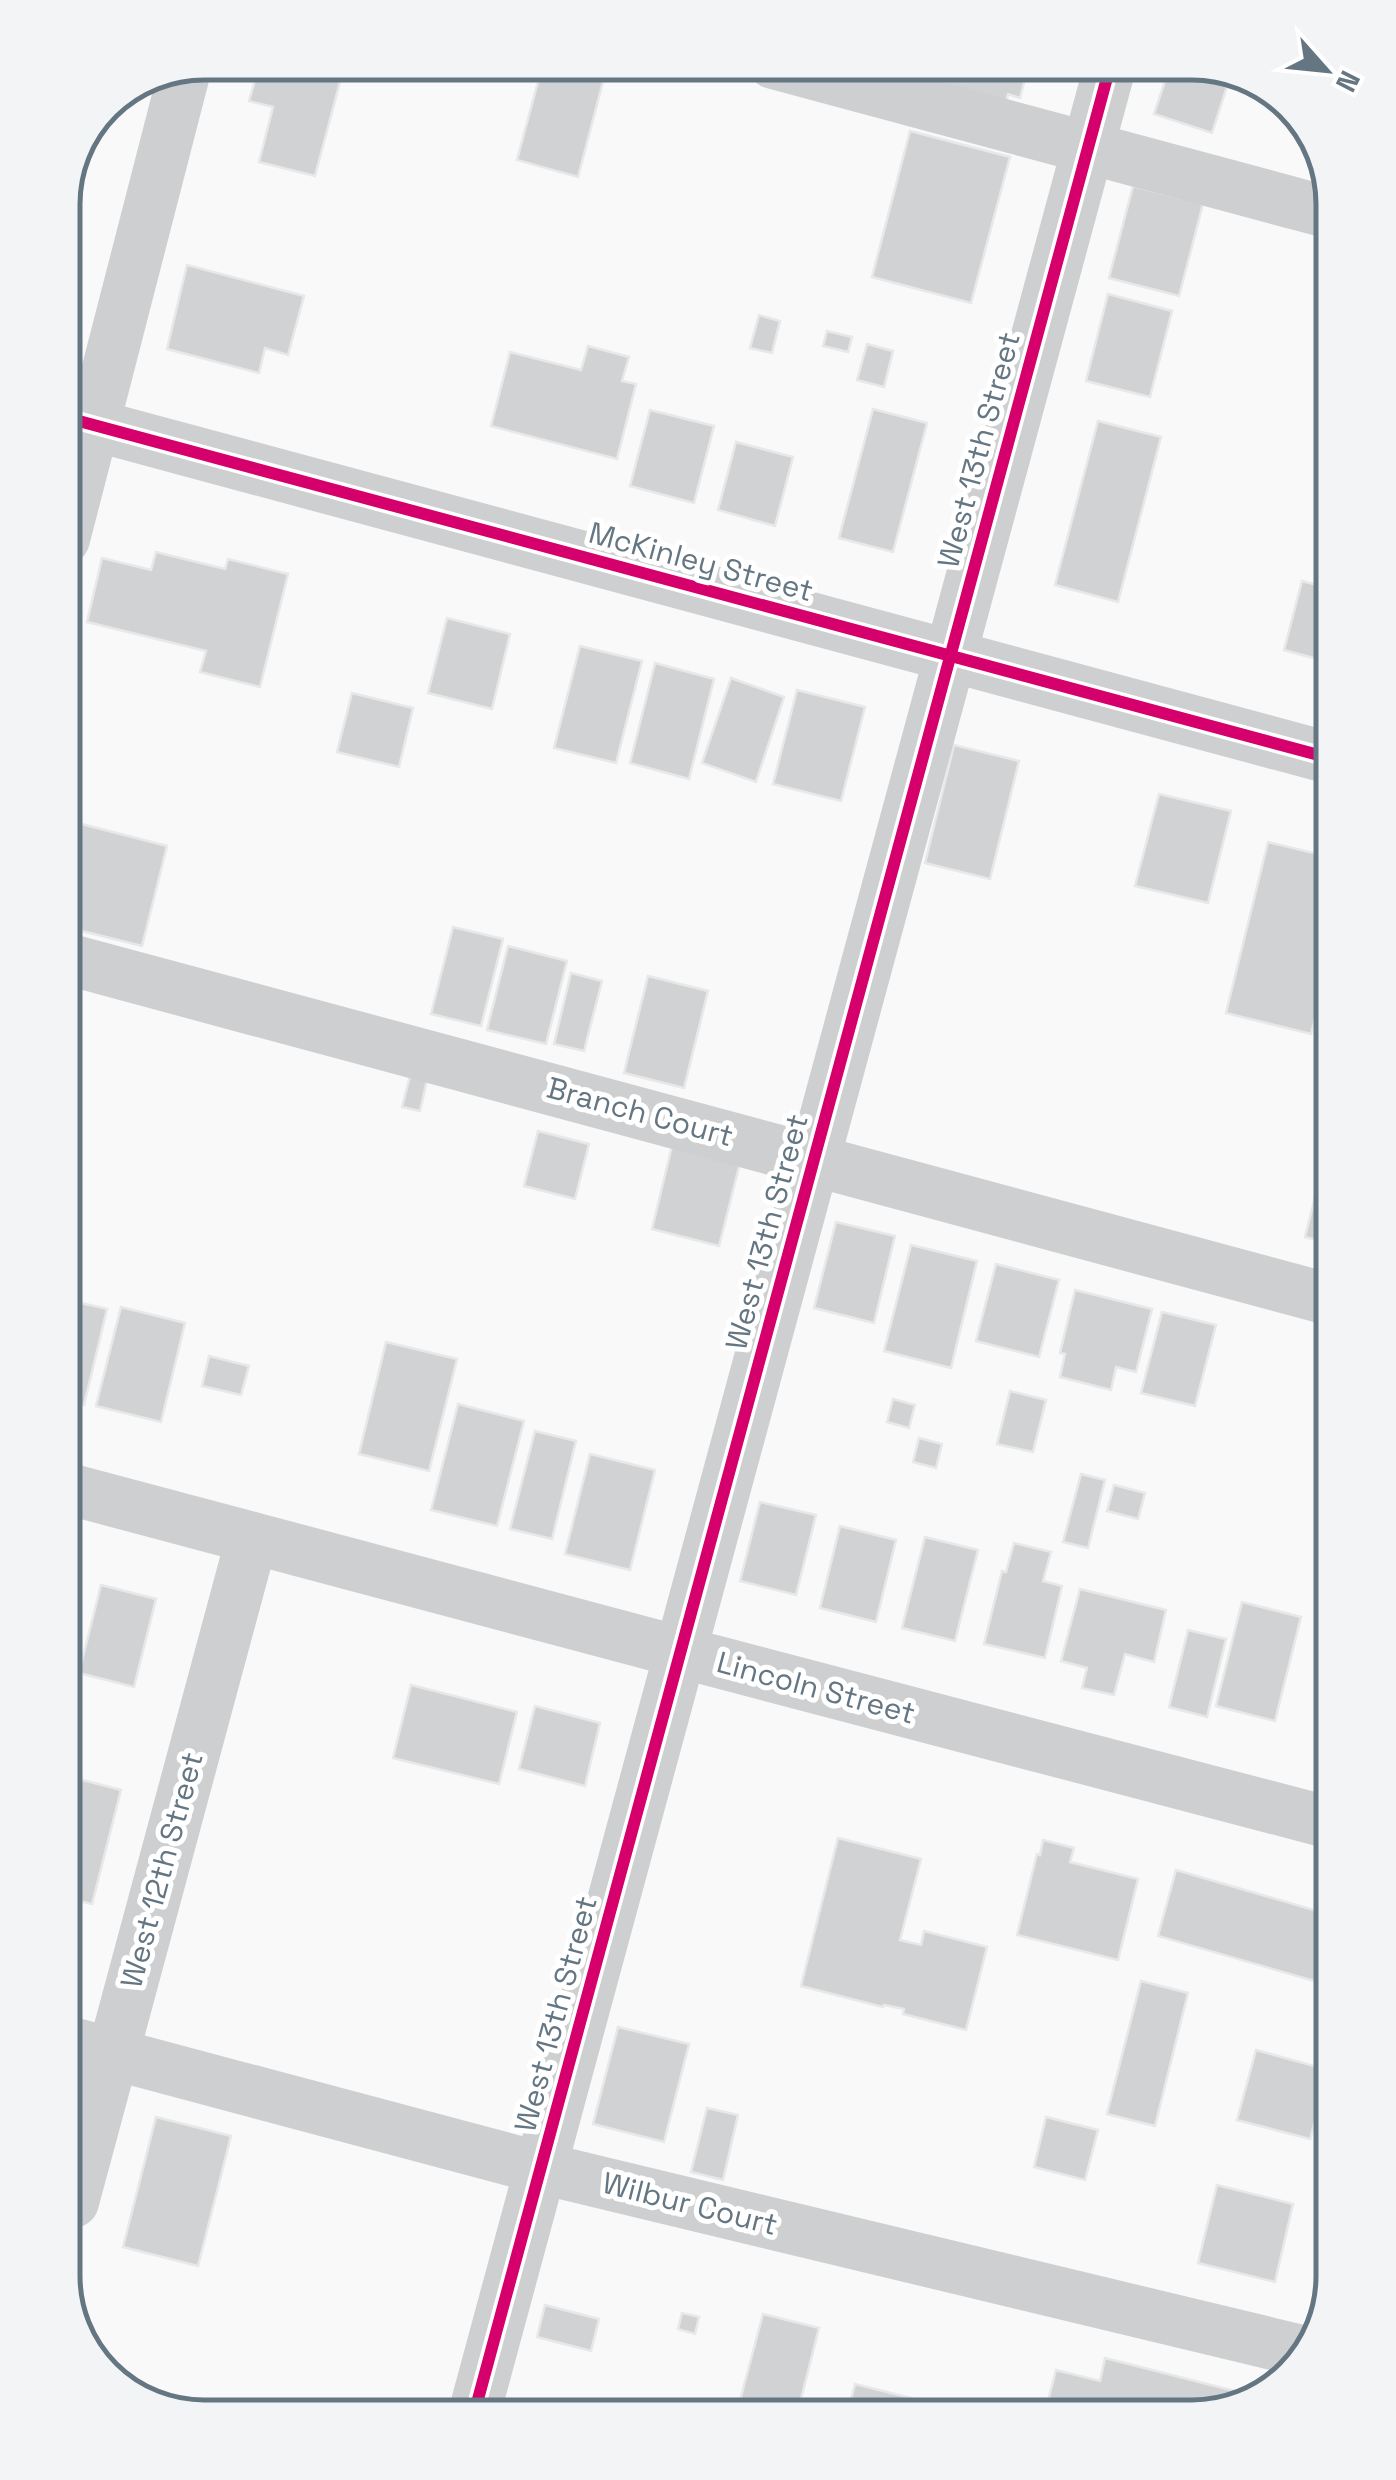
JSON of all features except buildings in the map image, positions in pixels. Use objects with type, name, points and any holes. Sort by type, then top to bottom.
[{"type":"street","points":[[836,80],[1316,209]]},
{"type":"street","name":"West 13th Street","points":[[478,2400],[1106,80]]},
{"type":"street","points":[[80,421],[181,82]]},
{"type":"street","name":"McKinley Street","points":[[80,421],[1316,754]]},
{"type":"street","name":"Branch Court","points":[[80,963],[1316,1296]]},
{"type":"street","name":"Lincoln Street","points":[[80,1492],[1316,1819]]},
{"type":"street","name":"West 12th Street","points":[[80,2145],[92,2048],[252,1538]]},
{"type":"street","name":"Wilbur Court","points":[[92,2048],[540,2168],[1292,2349]]},
{"type":"cycle path","points":[[478,2400],[1106,80]]},
{"type":"cycle path","points":[[80,421],[1316,754]]}]
